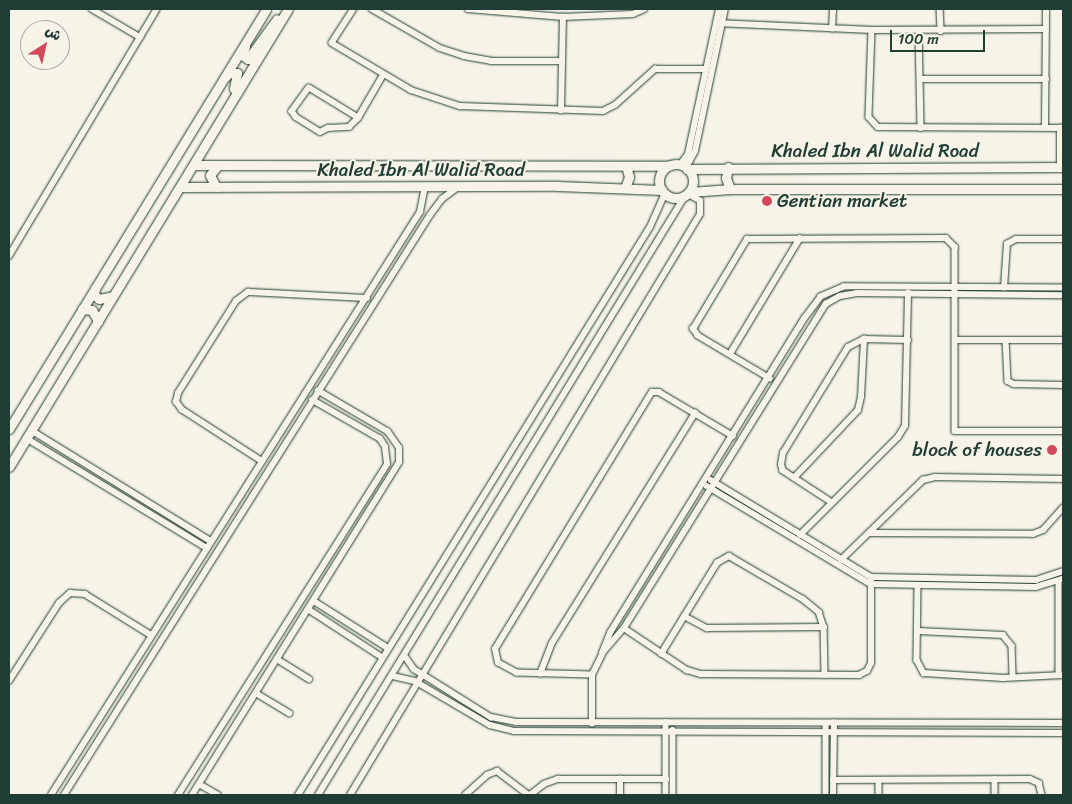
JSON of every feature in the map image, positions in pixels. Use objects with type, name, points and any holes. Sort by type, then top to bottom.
[{"type":"street","points":[[92,9],[140,37]]},
{"type":"street","points":[[9,256],[157,9]]},
{"type":"street","points":[[9,429],[266,9]]},
{"type":"street","points":[[258,23],[242,55],[245,59],[287,9]]},
{"type":"street","points":[[9,467],[287,9]]},
{"type":"street","points":[[354,9],[332,44],[411,90],[460,106],[561,111],[607,110],[655,69],[706,69]]},
{"type":"street","points":[[372,9],[440,48],[464,56],[491,61],[562,60]]},
{"type":"street","points":[[468,9],[563,17],[633,14],[644,9]]},
{"type":"street","points":[[684,167],[695,151],[719,23],[719,9]]},
{"type":"street","points":[[684,167],[706,69],[725,9]]},
{"type":"street","points":[[832,29],[833,9]]},
{"type":"street","points":[[940,9],[940,30]]},
{"type":"street","points":[[1045,128],[1046,9]]},
{"type":"street","points":[[561,111],[563,17]]},
{"type":"street","points":[[719,23],[872,30],[1046,29]]},
{"type":"street","points":[[872,30],[871,121],[882,128],[1061,128],[1061,167]]},
{"type":"street","points":[[919,30],[921,128]]},
{"type":"street","points":[[224,78],[235,72],[239,76],[224,112]]},
{"type":"street","points":[[358,118],[309,88],[292,111],[296,117],[320,132],[328,128],[343,129],[358,118],[383,75]]},
{"type":"street","points":[[920,79],[1046,79]]},
{"type":"street","name":"Khaled Ibn Al Walid Road","points":[[194,165],[669,166]]},
{"type":"street","points":[[216,186],[210,175],[218,165]]},
{"type":"street","points":[[625,188],[629,177],[626,166]]},
{"type":"street","points":[[298,795],[650,227],[664,192],[660,179],[669,166],[684,167],[693,177],[688,194],[318,795]]},
{"type":"street","name":"Khaled Ibn Al Walid Road","points":[[684,167],[1061,167]]},
{"type":"street","points":[[728,167],[726,178],[730,189]]},
{"type":"street","points":[[51,795],[150,635],[367,298],[420,212],[426,186]]},
{"type":"street","points":[[64,795],[413,242],[442,199],[459,186]]},
{"type":"street","name":"Khaled Ibn Al Walid Road","points":[[180,187],[459,186],[625,188],[664,192]]},
{"type":"street","name":"Khaled Ibn Al Walid Road","points":[[688,194],[730,189],[1063,189]]},
{"type":"street","points":[[350,795],[421,674],[700,214],[700,201],[688,194],[675,198],[664,192]]},
{"type":"street","points":[[404,237],[413,242]]},
{"type":"street","points":[[730,354],[800,238]]},
{"type":"street","points":[[775,382],[698,336],[693,329],[714,290],[746,239],[946,238],[955,247],[955,431],[1063,431]]},
{"type":"street","points":[[1004,288],[1007,244],[1016,239],[1063,239]]},
{"type":"street","points":[[710,480],[733,436],[812,307],[832,291],[858,286],[1063,295]]},
{"type":"street","points":[[95,288],[94,295],[99,299],[113,296]]},
{"type":"street","points":[[988,291],[1004,288],[1063,288]]},
{"type":"street","points":[[592,731],[592,676],[611,632],[826,304],[848,293],[908,293],[956,290]]},
{"type":"street","points":[[261,461],[182,410],[176,402],[178,392],[236,301],[248,292],[367,298]]},
{"type":"street","points":[[800,535],[903,431],[907,415],[908,293]]},
{"type":"street","points":[[82,309],[92,310],[98,321]]},
{"type":"street","points":[[832,503],[794,478],[781,465],[784,453],[848,347],[864,339],[908,340]]},
{"type":"street","points":[[794,478],[858,410],[861,397],[864,339]]},
{"type":"street","points":[[956,340],[1063,340]]},
{"type":"street","points":[[1006,340],[1008,381],[1014,384],[1063,385]]},
{"type":"street","points":[[192,795],[397,467],[399,448],[388,432],[318,391]]},
{"type":"street","points":[[592,676],[540,674],[506,669],[495,659],[497,644],[652,392],[659,392],[733,436]]},
{"type":"street","points":[[178,795],[383,472],[388,455],[380,439],[312,400]]},
{"type":"street","points":[[540,674],[552,643],[694,413]]},
{"type":"street","points":[[29,434],[211,541]]},
{"type":"street","points":[[29,434],[207,548]]},
{"type":"street","points":[[841,560],[924,480],[930,477],[1063,479]]},
{"type":"street","points":[[710,480],[872,577],[1036,580],[1063,571]]},
{"type":"street","points":[[706,486],[871,584],[1036,587],[1061,581],[1061,675],[1013,675],[1003,678],[924,674],[918,665],[918,586]]},
{"type":"street","points":[[603,652],[624,628],[706,486]]},
{"type":"street","points":[[869,533],[1033,534],[1043,530],[1063,508]]},
{"type":"street","points":[[345,533],[353,537]]},
{"type":"street","points":[[660,654],[717,563],[729,556],[812,605],[824,627],[825,675]]},
{"type":"street","points":[[624,628],[660,654],[687,670],[701,674],[859,675],[869,667],[872,577]]},
{"type":"street","points":[[9,681],[59,603],[70,593],[85,594],[150,635]]},
{"type":"street","points":[[314,601],[388,648]]},
{"type":"street","points":[[308,609],[382,657]]},
{"type":"street","points":[[684,616],[707,628],[824,627]]},
{"type":"street","points":[[918,631],[1003,635],[1012,646],[1013,675]]},
{"type":"street","points":[[405,656],[421,674],[491,717],[508,721],[1063,723]]},
{"type":"street","points":[[277,659],[309,678]]},
{"type":"street","points":[[259,668],[268,673]]},
{"type":"street","points":[[393,676],[417,682],[490,726],[506,730],[1063,733]]},
{"type":"street","points":[[256,692],[289,713]]},
{"type":"street","points":[[461,709],[465,701]]},
{"type":"street","points":[[666,722],[666,795]]},
{"type":"street","points":[[673,722],[673,795]]},
{"type":"street","points":[[782,723],[782,732]]},
{"type":"street","points":[[826,723],[833,795]]},
{"type":"street","points":[[826,795],[831,783],[834,723]]},
{"type":"street","points":[[970,723],[970,732]]},
{"type":"street","points":[[465,795],[487,775],[498,771],[530,795],[544,784],[558,780],[666,779]]},
{"type":"street","points":[[620,779],[620,795]]},
{"type":"street","points":[[831,783],[879,780],[1035,780],[1042,788],[1042,795]]},
{"type":"street","points":[[879,780],[880,795]]},
{"type":"street","points":[[995,780],[995,795]]},
{"type":"street","points":[[199,784],[218,795]]},
{"type":"place","name":"Gentian market","points":[[767,201]]},
{"type":"place","name":"block of houses","points":[[1052,450]]}]
